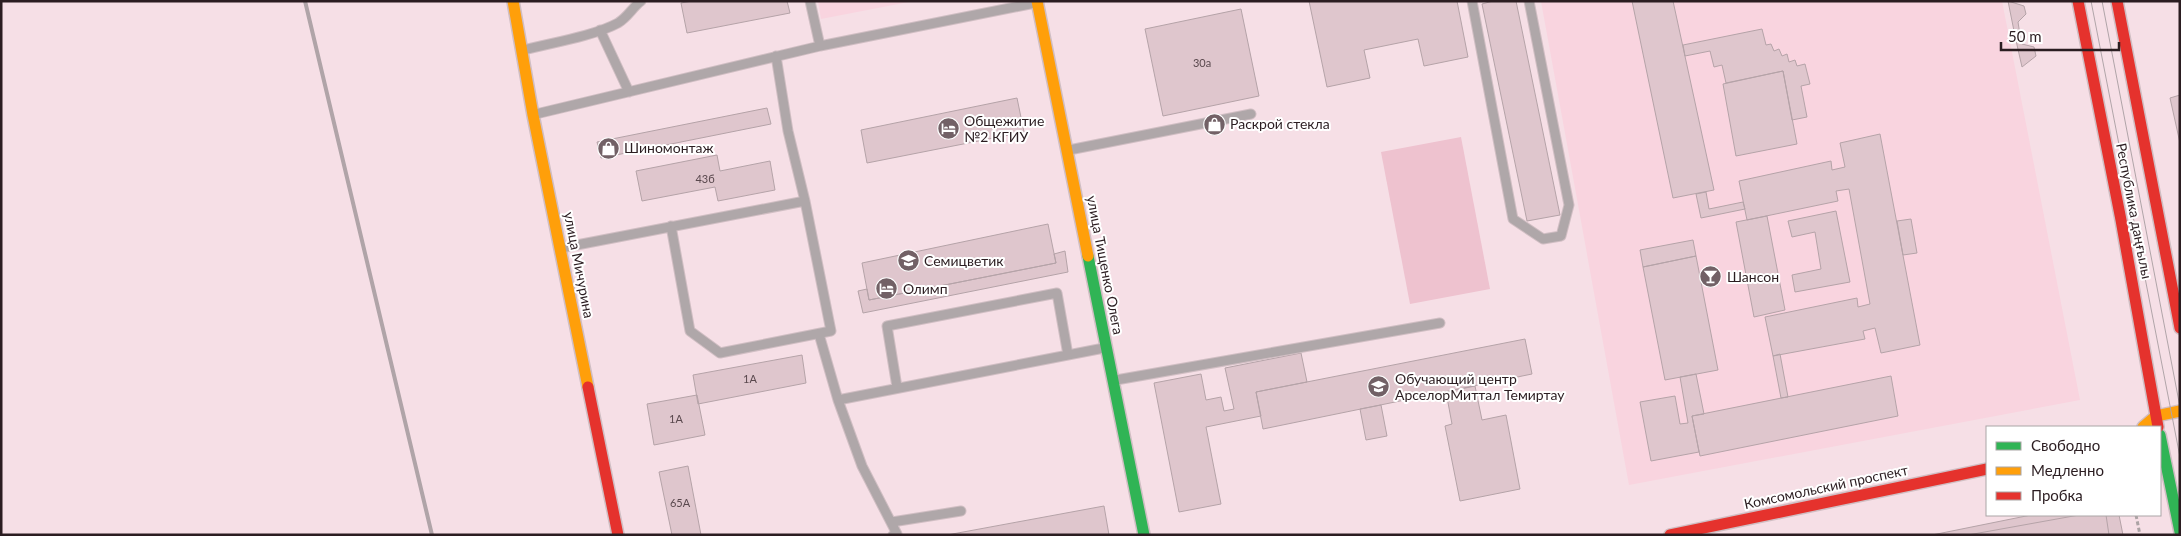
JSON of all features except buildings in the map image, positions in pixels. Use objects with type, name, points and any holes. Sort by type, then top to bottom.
[{"type":"main road","name":"улица Мичурина","points":[[513,1],[533,115],[618,535]]},
{"type":"main road","name":"Республика даңғылы","points":[[2078,1],[2119,210],[2157,421]]},
{"type":"main road","name":"Республика даңғылы","points":[[2117,1],[2180,328]]},
{"type":"main road","name":"улица Тищенко Олега","points":[[1040,2],[1067,150],[1144,535]]},
{"type":"main road","points":[[2144,426],[2180,411]]},
{"type":"main road","points":[[2178,447],[2161,449],[2180,532]]},
{"type":"main road","name":"Комсомольский проспект","points":[[1670,535],[1986,469]]},
{"type":"lane","points":[[522,50],[600,30],[624,19],[641,1]]},
{"type":"lane","points":[[810,1],[820,46]]},
{"type":"lane","points":[[1472,1],[1513,219],[1543,239],[1561,236],[1569,205],[1529,1]]},
{"type":"lane","points":[[533,115],[820,46],[1040,2]]},
{"type":"lane","points":[[600,30],[629,92]]},
{"type":"lane","points":[[670,226],[690,331],[720,353],[831,331],[806,201],[788,131],[776,56]]},
{"type":"lane","points":[[1067,150],[1251,114]]},
{"type":"lane","points":[[560,248],[806,201]]},
{"type":"lane","points":[[897,388],[887,326],[934,316],[1057,293],[1068,355]]},
{"type":"lane","points":[[1113,380],[1440,323]]},
{"type":"lane","points":[[819,334],[838,400],[862,466],[892,522],[897,534],[893,535]]},
{"type":"lane","points":[[838,400],[1106,347]]},
{"type":"lane","points":[[892,522],[961,511]]},
{"type":"path","points":[[2136,516],[2140,535]]},
{"type":"shaded area","points":[[818,1],[914,1],[821,19]]},
{"type":"shaded area","points":[[1541,1],[2002,1],[2080,400],[1629,485]]},
{"type":"shaded area","points":[[1461,137],[1490,289],[1410,304],[1381,152]]},
{"type":"tram line","points":[[2091,1],[2180,457]]},
{"type":"tram line","points":[[2102,1],[2180,407]]},
{"type":"railway","points":[[305,1],[432,535]]},
{"type":"traffic: fast","points":[[1088,256],[1144,535]]},
{"type":"traffic: fast","points":[[2161,440],[2180,532]]},
{"type":"traffic: slow","points":[[513,1],[533,115],[588,387]]},
{"type":"traffic: slow","points":[[1037,1],[1088,256]]},
{"type":"traffic: slow","points":[[2144,426],[2156,416],[2180,411]]},
{"type":"traffic: jam","points":[[2078,1],[2121,220],[2158,426]]},
{"type":"traffic: jam","points":[[2117,1],[2180,328]]},
{"type":"traffic: jam","points":[[588,387],[618,535]]},
{"type":"traffic: jam","points":[[1670,535],[1986,469]]},
{"type":"place","name":"Раскрой стекла","points":[[1214,124]]},
{"type":"place","name":"Общежитие №2 КГИУ","points":[[948,129]]},
{"type":"place","name":"Шиномонтаж","points":[[608,148]]},
{"type":"place","name":"Семицветик","points":[[908,261]]},
{"type":"place","name":"Шансон","points":[[1711,277]]},
{"type":"place","name":"Олимп","points":[[887,289]]},
{"type":"place","name":"Обучающий центр АрселорМиттал Темиртау","points":[[1379,387]]}]
